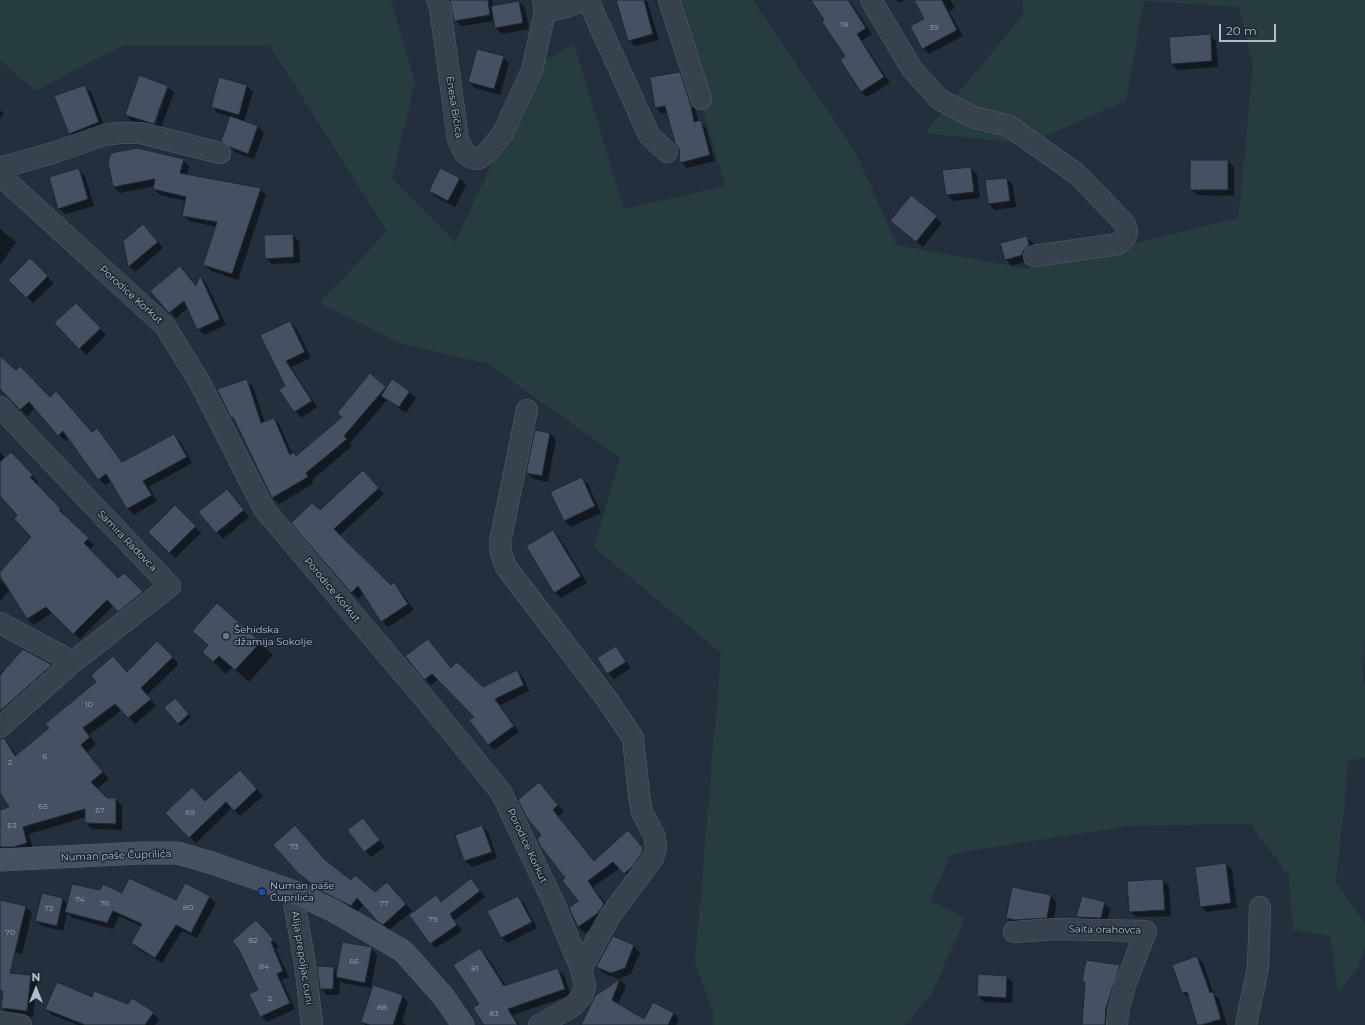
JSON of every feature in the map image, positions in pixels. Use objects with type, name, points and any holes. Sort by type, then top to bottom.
[{"type":"street","name":"Enesa Bičića","points":[[437,0],[440,7],[458,139],[464,152],[470,157],[478,159],[488,152],[503,133],[532,70],[544,6],[569,6],[582,0]]},
{"type":"street","points":[[588,0],[649,135],[667,152]]},
{"type":"street","points":[[669,0],[701,99]]},
{"type":"street","points":[[871,0],[912,69],[940,99],[973,117],[1010,126],[1077,174],[1125,224],[1127,232],[1126,238],[1118,244],[1034,256]]},
{"type":"street","points":[[0,168],[56,152],[104,135],[119,133],[141,133],[220,153]]},
{"type":"street","name":"Porodice Korkut","points":[[0,174],[165,326],[199,381],[264,509],[430,704],[501,792],[553,901],[581,969],[585,986],[582,996],[573,1006],[540,1025]]},
{"type":"street","name":"Samira Radovca","points":[[0,407],[170,586],[74,662],[0,727]]},
{"type":"street","points":[[527,410],[500,542],[501,553],[506,567],[606,698],[633,738],[642,812],[654,835],[656,847],[653,858],[610,916],[581,969]]},
{"type":"street","points":[[0,623],[74,662]]},
{"type":"street","name":"Numan paše Čuprilića","points":[[0,860],[141,852],[178,854],[215,864],[292,891],[334,911],[403,951],[443,996],[463,1025]]},
{"type":"street","name":"Alija prepoljac cuni","points":[[292,891],[305,964],[312,1025]]},
{"type":"street","points":[[1246,1025],[1258,967],[1260,907]]},
{"type":"street","name":"Saita orahovca","points":[[1014,932],[1054,929],[1146,931],[1125,985],[1118,1011],[1117,1025]]},
{"type":"street","points":[[0,1022],[20,1025]]},
{"type":"green space","points":[[0,0],[391,0],[415,82],[392,179],[455,242],[539,64],[574,44],[624,209],[725,186],[672,0],[753,0],[856,153],[897,245],[1028,269],[1238,218],[1253,67],[1239,7],[1144,1],[1126,101],[1028,144],[925,133],[1023,15],[1022,0],[1365,0],[1365,634],[1363,680],[1365,684],[1365,757],[1349,761],[1336,882],[1365,924],[1365,947],[1357,970],[1338,992],[1330,936],[1293,930],[1289,876],[1250,824],[1128,826],[951,854],[930,901],[965,918],[931,995],[905,1025],[713,1025],[712,1009],[695,964],[721,653],[594,547],[620,458],[488,364],[398,343],[320,303],[387,231],[269,45],[124,45],[35,91],[0,60]]},
{"type":"building","points":[[450,0],[488,0],[490,15],[454,21]]},
{"type":"building","points":[[616,0],[644,0],[653,34],[628,41]]},
{"type":"building","points":[[811,0],[848,0],[866,28],[857,34],[884,77],[861,92],[840,60],[845,56],[822,22],[824,20]]},
{"type":"building","points":[[914,0],[942,0],[957,30],[922,49],[910,26],[924,19]]},
{"type":"building","points":[[519,1],[523,23],[495,28],[491,6]]},
{"type":"building","points":[[1211,34],[1212,61],[1171,64],[1169,37]]},
{"type":"building","points":[[477,49],[504,56],[494,89],[468,82]]},
{"type":"building","points":[[680,72],[691,106],[694,122],[701,120],[710,155],[680,163],[679,149],[675,143],[665,106],[655,108],[650,77]]},
{"type":"building","points":[[139,75],[168,86],[154,124],[125,115]]},
{"type":"building","points":[[219,77],[247,85],[239,115],[211,107]]},
{"type":"building","points":[[85,85],[99,122],[69,134],[54,96]]},
{"type":"building","points":[[230,116],[258,126],[248,154],[230,147],[221,141]]},
{"type":"building","points":[[137,148],[184,159],[180,173],[261,188],[232,274],[203,265],[217,222],[182,216],[186,197],[153,189],[155,179],[113,187],[108,162],[111,153]]},
{"type":"building","points":[[1190,160],[1228,160],[1228,190],[1190,190]]},
{"type":"building","points":[[971,167],[974,192],[946,195],[942,170]]},
{"type":"building","points":[[79,168],[88,199],[58,209],[49,177]]},
{"type":"building","points":[[440,168],[460,178],[448,201],[429,191]]},
{"type":"building","points":[[1007,178],[1010,201],[988,204],[985,180]]},
{"type":"building","points":[[911,195],[937,216],[916,242],[890,221]]},
{"type":"building","points":[[143,224],[158,242],[128,267],[123,241]]},
{"type":"building","points":[[293,234],[294,257],[265,259],[264,235]]},
{"type":"building","points":[[1027,236],[1029,245],[1023,251],[1022,255],[1005,260],[1000,243]]},
{"type":"building","points":[[30,258],[48,276],[26,298],[8,280]]},
{"type":"building","points":[[180,266],[196,286],[200,275],[220,319],[197,330],[184,301],[169,313],[150,291]]},
{"type":"building","points":[[76,303],[101,328],[79,349],[54,323]]},
{"type":"building","points":[[290,321],[305,352],[286,361],[312,401],[294,412],[279,390],[285,386],[260,335]]},
{"type":"building","points":[[0,356],[16,370],[20,366],[50,397],[56,391],[92,432],[97,428],[122,462],[174,434],[187,457],[143,481],[152,495],[127,509],[106,474],[98,480],[63,431],[58,436],[29,402],[20,410],[0,389]]},
{"type":"building","points":[[370,373],[386,387],[344,436],[347,439],[306,473],[308,477],[272,498],[233,417],[231,418],[217,389],[247,379],[261,423],[274,418],[290,455],[294,452],[296,456],[342,417],[337,413]]},
{"type":"building","points":[[392,379],[410,391],[399,407],[381,396]]},
{"type":"building","points":[[535,430],[550,433],[542,476],[526,473]]},
{"type":"building","points":[[11,452],[33,475],[30,477],[61,509],[59,510],[89,538],[84,543],[118,578],[124,573],[143,592],[118,612],[107,600],[73,634],[46,607],[27,619],[0,576],[0,572],[31,537],[14,519],[17,515],[0,496],[0,462]]},
{"type":"building","points":[[363,470],[379,488],[334,529],[391,585],[394,582],[408,604],[381,622],[358,586],[351,593],[291,523],[312,503],[320,510]]},
{"type":"building","points":[[582,477],[595,506],[564,521],[550,492]]},
{"type":"building","points":[[227,489],[244,510],[216,533],[198,512]]},
{"type":"building","points":[[175,505],[196,526],[169,553],[148,532]]},
{"type":"building","points":[[553,530],[581,576],[554,593],[526,546]]},
{"type":"building","name":"Šehidska džamija Sokolje","points":[[217,603],[261,642],[235,670],[219,656],[213,662],[202,652],[208,645],[192,631]]},
{"type":"building","points":[[428,639],[451,668],[457,662],[483,687],[517,670],[524,685],[495,699],[514,726],[488,745],[469,720],[474,717],[432,674],[424,680],[405,656]]},
{"type":"building","points":[[157,641],[173,657],[141,688],[151,699],[128,718],[115,704],[83,728],[90,737],[81,745],[103,772],[91,782],[107,798],[116,798],[116,824],[85,823],[85,809],[23,827],[27,843],[13,847],[0,847],[0,810],[9,807],[0,793],[0,739],[4,738],[15,756],[49,728],[45,724],[96,682],[91,675],[113,656],[127,672]]},
{"type":"building","points":[[616,646],[626,662],[607,674],[597,658]]},
{"type":"building","points":[[23,649],[52,665],[0,711],[0,675]]},
{"type":"building","points":[[175,698],[189,714],[178,724],[164,708]]},
{"type":"building","points":[[240,770],[257,789],[234,811],[226,802],[189,838],[165,813],[192,787],[205,801]]},
{"type":"building","points":[[539,782],[558,805],[553,810],[594,861],[628,830],[643,848],[642,853],[632,867],[624,874],[613,862],[588,881],[604,904],[598,913],[578,927],[569,908],[578,901],[562,880],[565,878],[541,847],[537,839],[541,835],[527,818],[518,800]]},
{"type":"building","points":[[363,818],[380,840],[364,852],[347,830]]},
{"type":"building","points":[[295,825],[324,859],[351,880],[355,875],[375,892],[387,882],[406,904],[383,925],[378,922],[357,898],[351,906],[319,890],[297,872],[273,845]]},
{"type":"building","points":[[482,825],[492,852],[464,861],[455,835]]},
{"type":"building","points":[[1226,863],[1231,903],[1200,907],[1195,867]]},
{"type":"building","points":[[129,878],[176,900],[185,883],[210,896],[191,933],[176,925],[155,958],[131,943],[142,924],[113,911],[107,923],[65,912],[72,884],[100,890],[103,884],[122,893]]},
{"type":"building","points":[[471,878],[480,891],[450,914],[457,925],[430,944],[409,915],[436,895],[441,902]]},
{"type":"building","points":[[1163,879],[1165,910],[1129,912],[1127,881]]},
{"type":"building","points":[[1012,887],[1051,895],[1047,918],[1015,920],[1006,918]]},
{"type":"building","points":[[42,893],[63,898],[57,926],[35,921]]},
{"type":"building","points":[[518,896],[532,922],[501,938],[487,911]]},
{"type":"building","points":[[1082,896],[1105,902],[1101,918],[1076,917]]},
{"type":"building","points":[[0,900],[26,906],[10,973],[31,975],[27,1011],[1,1008],[3,991],[0,991]]},
{"type":"building","points":[[256,920],[274,940],[271,942],[283,971],[277,974],[290,1003],[260,1017],[249,994],[258,990],[239,950],[232,941]]},
{"type":"building","points":[[613,936],[634,945],[625,968],[611,973],[596,967]]},
{"type":"building","points":[[342,942],[372,947],[365,983],[336,977]]},
{"type":"building","points":[[480,948],[504,986],[558,968],[565,989],[508,1009],[518,1025],[484,1025],[473,1008],[479,1004],[453,965]]},
{"type":"building","points":[[1197,956],[1210,993],[1213,992],[1221,1019],[1202,1025],[1197,1025],[1187,992],[1182,993],[1172,965]]},
{"type":"building","points":[[1086,960],[1120,965],[1106,1008],[1105,1025],[1082,1025],[1085,982],[1082,982]]},
{"type":"building","points":[[317,966],[334,967],[333,989],[320,989]]},
{"type":"building","points":[[978,974],[1007,976],[1006,998],[977,996]]},
{"type":"building","points":[[620,979],[612,1000],[644,1019],[653,1002],[674,1013],[668,1025],[581,1025],[595,996]]},
{"type":"building","points":[[57,982],[92,997],[94,991],[128,1004],[132,998],[154,1012],[145,1025],[85,1025],[45,1009]]},
{"type":"building","points":[[373,985],[403,995],[393,1025],[370,1025],[361,1022]]},
{"type":"place","name":"Šehidska džamija Sokolje","points":[[226,636]]},
{"type":"place","name":"Numan paše Ćuprilića","points":[[262,892]]}]
